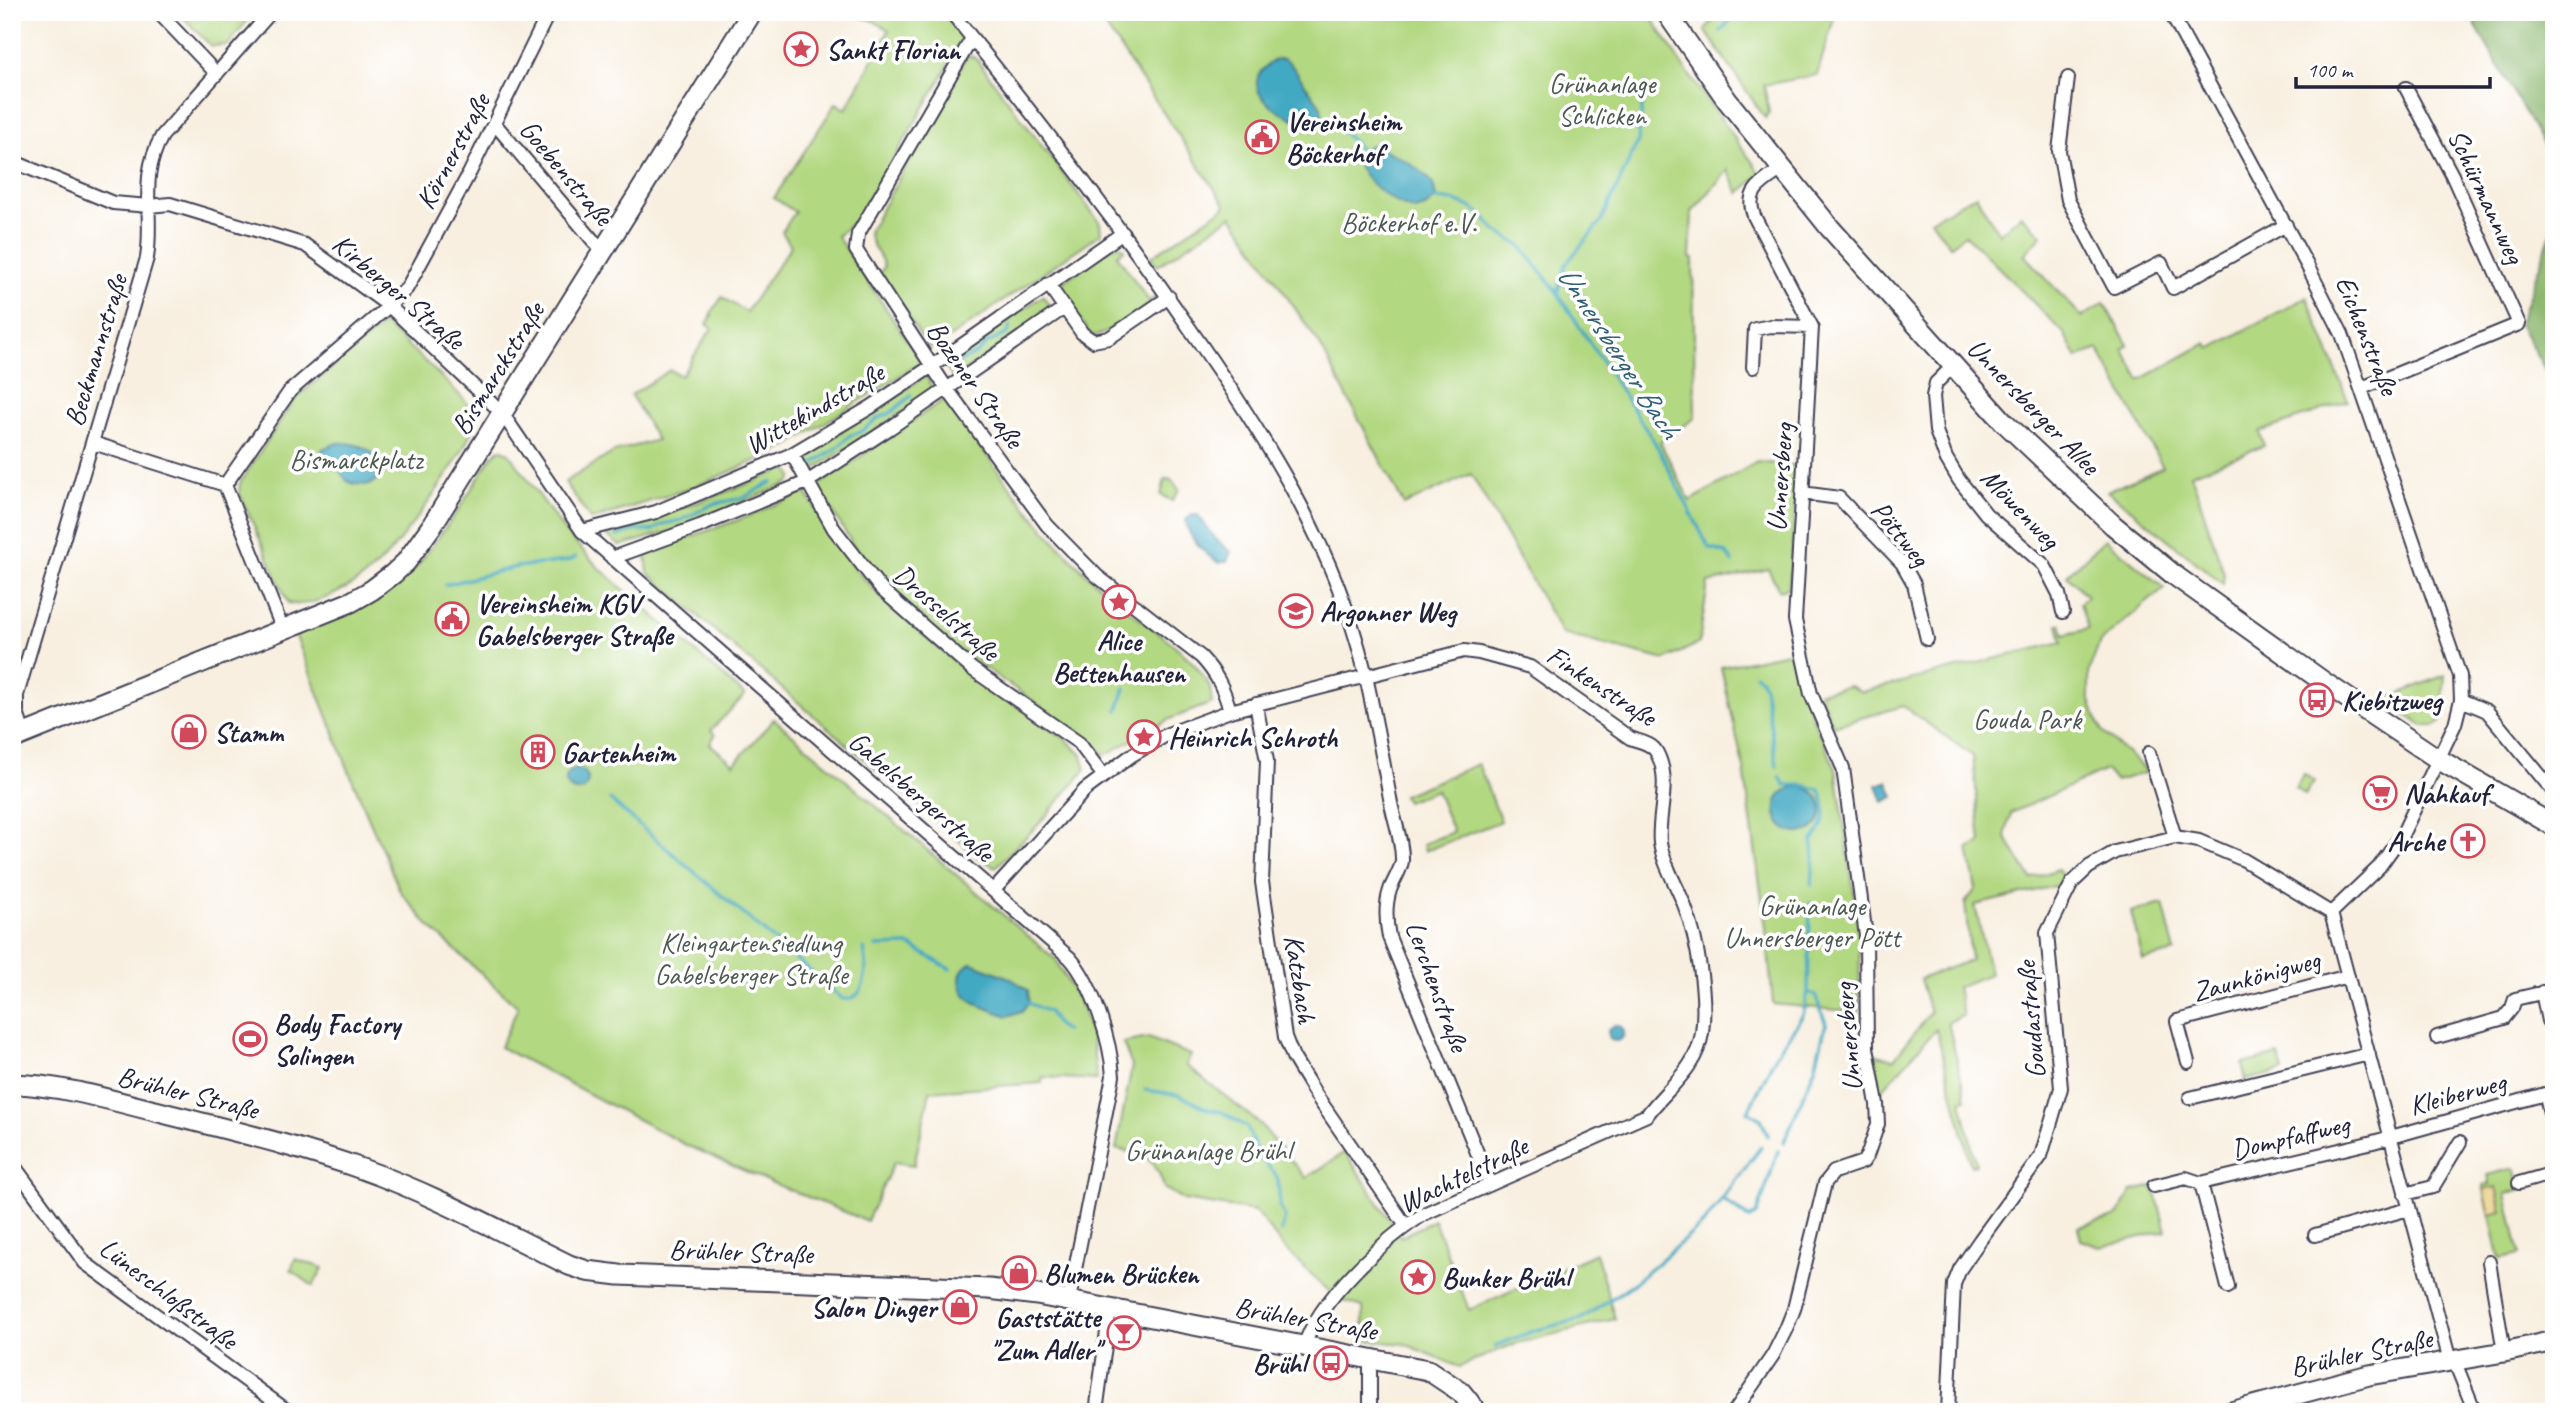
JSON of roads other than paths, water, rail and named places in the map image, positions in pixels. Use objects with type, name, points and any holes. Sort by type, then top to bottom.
[{"type":"main road","name":"Bismarckstraße","points":[[18,737],[362,597],[406,562],[440,513],[752,12]]},
{"type":"main road","name":"Unnersberger Allee","points":[[1666,12],[1713,80],[1830,228],[2004,422],[2113,525],[2164,567],[2328,685],[2438,759]]},
{"type":"main road","points":[[2438,759],[2554,826]]},
{"type":"main road","name":"Brühler Straße","points":[[12,1084],[45,1085],[196,1121],[360,1168],[569,1265],[587,1270],[619,1275],[989,1289],[1069,1300],[1428,1370],[1461,1392],[1477,1412]]},
{"type":"main road","name":"Brühler Straße","points":[[2231,1412],[2369,1375],[2554,1341]]},
{"type":"street","points":[[158,12],[218,74]]},
{"type":"street","name":"Beckmannstraße","points":[[18,737],[17,695],[147,258],[147,177],[158,143],[271,12]]},
{"type":"street","name":"Körnerstraße","points":[[389,306],[407,288],[495,124],[549,12]]},
{"type":"street","points":[[951,12],[1123,233],[1250,416],[1315,532],[1346,603],[1366,676]]},
{"type":"street","name":"Eichenstraße","points":[[2170,12],[2327,303],[2362,388],[2434,606],[2458,667],[2461,700],[2453,730],[2438,759]]},
{"type":"street","name":"Bozener Straße","points":[[972,37],[858,234],[855,243],[858,252],[947,389],[1048,525],[1097,576],[1201,657],[1214,671],[1230,711]]},
{"type":"street","points":[[2068,78],[2059,150],[2068,200],[2114,287],[2161,264],[2174,288],[2286,225]]},
{"type":"street","name":"Schürmannweg","points":[[2362,388],[2519,324],[2452,175],[2406,88]]},
{"type":"street","name":"Goebenstraße","points":[[495,124],[602,251]]},
{"type":"street","name":"Kirberger Straße","points":[[12,161],[113,203],[149,206],[170,204],[305,244],[389,306],[502,413]]},
{"type":"street","points":[[1753,368],[1755,329],[1770,326],[1812,327],[1750,204],[1753,193],[1782,169]]},
{"type":"street","name":"Wittekindstraße","points":[[582,531],[656,512],[792,454],[871,407],[1123,233]]},
{"type":"street","points":[[1048,284],[1086,337],[1097,341],[1109,338],[1169,297]]},
{"type":"street","points":[[225,485],[290,391],[389,306]]},
{"type":"street","name":"Wittekindstraße","points":[[612,558],[700,526],[807,482],[1064,308]]},
{"type":"street","name":"Unnersberg","points":[[1734,1412],[1773,1355],[1794,1309],[1825,1183],[1834,1172],[1863,1162],[1878,1124],[1867,1048],[1866,936],[1843,768],[1811,694],[1795,620],[1812,327]]},
{"type":"street","name":"Möwenweg","points":[[1954,365],[1936,383],[1933,396],[1937,431],[1946,458],[1959,480],[1986,514],[2044,565],[2059,594],[2063,612]]},
{"type":"street","name":"Gabelsbergerstraße","points":[[502,413],[582,531],[1052,941],[1079,969],[1093,1001],[1112,1060],[1113,1076],[1069,1300]]},
{"type":"street","points":[[93,443],[225,485]]},
{"type":"street","name":"Drosselstraße","points":[[792,454],[841,540],[886,595],[972,669],[1079,743],[1103,775]]},
{"type":"street","points":[[225,485],[283,630]]},
{"type":"street","name":"Pöttweg","points":[[1802,493],[1839,498],[1902,563],[1914,584],[1927,639]]},
{"type":"street","name":"Finkenstraße","points":[[994,890],[1069,805],[1103,775],[1168,734],[1230,711],[1464,651],[1530,667],[1630,738],[1649,745],[1656,751],[1664,781],[1661,846],[1686,908],[1694,940],[1699,965],[1702,1032],[1695,1055],[1686,1071],[1662,1094],[1647,1115]]},
{"type":"street","name":"Lerchenstraße","points":[[1366,676],[1402,862],[1388,896],[1388,931],[1409,990],[1490,1184]]},
{"type":"street","points":[[2461,700],[2487,711],[2554,792]]},
{"type":"street","name":"Katzbach","points":[[1256,704],[1267,761],[1262,881],[1285,1037],[1293,1057],[1316,1095],[1406,1226]]},
{"type":"street","points":[[2149,753],[2175,837]]},
{"type":"street","points":[[2438,759],[2393,849],[2379,867],[2331,914],[2452,1361],[2475,1412]]},
{"type":"street","name":"Goudastraße","points":[[1948,1412],[1954,1284],[1960,1269],[2041,1156],[2061,1088],[2047,933],[2071,883],[2089,867],[2115,852],[2175,837],[2199,841],[2244,860],[2331,914]]},
{"type":"street","name":"Zaunkönigweg","points":[[2188,1062],[2177,1021],[2347,976]]},
{"type":"street","points":[[2437,1037],[2504,1018],[2515,999],[2548,991],[2549,1021]]},
{"type":"street","points":[[2190,1098],[2369,1054]]},
{"type":"street","name":"Kleiberweg","points":[[2390,1137],[2545,1094],[2554,1127]]},
{"type":"street","name":"Wachtelstraße","points":[[1304,1347],[1312,1323],[1333,1295],[1406,1226],[1426,1213],[1647,1115]]},
{"type":"street","name":"Dompfaffweg","points":[[2154,1186],[2186,1178],[2201,1183],[2390,1137]]},
{"type":"street","points":[[2405,1194],[2433,1186],[2460,1142]]},
{"type":"street","name":"Lüneschloßstraße","points":[[12,1163],[85,1263],[289,1412]]},
{"type":"street","points":[[2519,1183],[2554,1173]]},
{"type":"street","name":"Dompfaffweg","points":[[2201,1183],[2228,1287]]},
{"type":"street","points":[[2315,1235],[2409,1209]]},
{"type":"street","points":[[2489,1262],[2504,1352]]},
{"type":"street","points":[[1096,1412],[1110,1309]]},
{"type":"street","points":[[1370,1358],[1370,1412]]},
{"type":"water","points":[[1277,59],[1290,63],[1321,107],[1321,121],[1311,123],[1284,114],[1271,106],[1261,95],[1257,84],[1261,71]]},
{"type":"water","points":[[1371,145],[1395,155],[1421,172],[1432,183],[1436,199],[1415,210],[1380,191],[1365,177],[1356,160],[1361,150]]},
{"type":"water","points":[[337,443],[354,444],[376,456],[380,471],[377,480],[369,485],[354,484],[347,481],[339,470],[322,462],[322,449]]},
{"type":"water","points":[[1192,515],[1198,515],[1215,538],[1231,552],[1227,561],[1220,563],[1215,560],[1193,539],[1186,520]]},
{"type":"water","points":[[577,769],[585,772],[588,780],[585,788],[577,791],[569,788],[566,780],[569,772]]},
{"type":"water","points":[[1888,781],[1894,797],[1883,802],[1877,785]]},
{"type":"water","points":[[1801,786],[1815,794],[1821,803],[1822,813],[1819,822],[1811,829],[1793,832],[1779,821],[1776,804],[1781,795],[1789,789]]},
{"type":"water","points":[[972,963],[1010,978],[1028,990],[1029,1003],[1022,1011],[1008,1016],[970,1000],[961,988],[960,980],[963,969]]},
{"type":"water","points":[[1613,1025],[1619,1025],[1624,1033],[1622,1039],[1613,1041],[1608,1036],[1608,1030]]},
{"type":"waterway","points":[[1721,31],[1737,12]]},
{"type":"waterway","points":[[1558,291],[1566,264],[1602,220],[1638,141],[1645,84]]},
{"type":"waterway","points":[[1321,120],[1346,134],[1361,150]]},
{"type":"waterway","name":"Unnersberger Bach","points":[[1436,199],[1455,201],[1468,206],[1481,214],[1496,231],[1521,246],[1557,292],[1657,446],[1709,548],[1726,553],[1733,562]]},
{"type":"waterway","points":[[955,370],[958,363],[1008,333],[1010,326]]},
{"type":"waterway","points":[[814,463],[837,448],[849,436],[889,414],[911,396]]},
{"type":"waterway","points":[[617,536],[636,530],[651,531],[664,524],[682,520],[713,504],[743,498],[772,482]]},
{"type":"waterway","points":[[445,585],[516,567],[568,561],[576,557]]},
{"type":"waterway","name":"Unnersberger Bach","points":[[1755,674],[1764,687],[1777,766]]},
{"type":"waterway","points":[[1118,710],[1125,688]]},
{"type":"waterway","name":"Unnersberger Bach","points":[[1780,777],[1785,785],[1803,785],[1820,790],[1823,797],[1825,816],[1821,829],[1812,841],[1812,885]]},
{"type":"waterway","points":[[610,800],[843,999],[857,995],[861,989],[866,964],[864,949]]},
{"type":"waterway","name":"Unnersberger Bach","points":[[1768,1136],[1761,1119],[1748,1112],[1777,1053],[1803,1015],[1808,992],[1810,903]]},
{"type":"waterway","points":[[876,946],[909,945],[950,969]]},
{"type":"waterway","points":[[1784,1142],[1815,1068],[1826,1024],[1815,995],[1808,992]]},
{"type":"waterway","points":[[1026,1002],[1049,1012],[1057,1025],[1066,1031]]},
{"type":"waterway","points":[[1145,1090],[1179,1095],[1210,1110],[1222,1112],[1247,1127],[1259,1157],[1278,1180],[1280,1207],[1285,1218],[1281,1232]]},
{"type":"waterway","name":"Unnersberger Bach","points":[[1495,1346],[1533,1331],[1581,1319],[1633,1284],[1705,1222],[1761,1147]]},
{"type":"waterway","points":[[1722,1199],[1749,1218],[1757,1214],[1778,1151]]},
{"type":"place","name":"Sankt Florian","points":[[801,49]]},
{"type":"place","name":"Vereinsheim Böckerhof","points":[[1262,137]]},
{"type":"place","name":"Alice Bettenhausen","points":[[1119,602]]},
{"type":"place","name":"Argonner Weg","points":[[1296,611]]},
{"type":"place","name":"Vereinsheim KGV Gabelsberger Straße","points":[[452,619]]},
{"type":"place","name":"Kiebitzweg","points":[[2317,700]]},
{"type":"place","name":"Stamm","points":[[189,732]]},
{"type":"place","name":"Heinrich Schroth","points":[[1144,737]]},
{"type":"place","name":"Gartenheim","points":[[538,752]]},
{"type":"place","name":"Nahkauf","points":[[2380,793]]},
{"type":"place","name":"Arche","points":[[2468,841]]},
{"type":"place","name":"Body Factory Solingen","points":[[250,1039]]},
{"type":"place","name":"Blumen Brücken","points":[[1019,1273]]},
{"type":"place","name":"Bunker Brühl","points":[[1418,1277]]},
{"type":"place","name":"Salon Dinger","points":[[960,1307]]},
{"type":"place","name":"Gaststätte \"Zum Adler\"","points":[[1124,1333]]},
{"type":"place","name":"Brühl","points":[[1331,1363]]},
{"type":"park label","name":"Grünanlage Schlicken","points":[[1602,99]]},
{"type":"park label","name":"Böckerhof e.V.","points":[[1409,222]]},
{"type":"park label","name":"Bismarckplatz","points":[[356,459]]},
{"type":"park label","name":"Gouda Park","points":[[2027,719]]},
{"type":"park label","name":"Grünanlage Unnersberger Pött","points":[[1812,921]]},
{"type":"park label","name":"Kleingartensiedlung Gabelsberger Straße","points":[[751,958]]},
{"type":"park label","name":"Grünanlage Brühl","points":[[1208,1150]]}]
